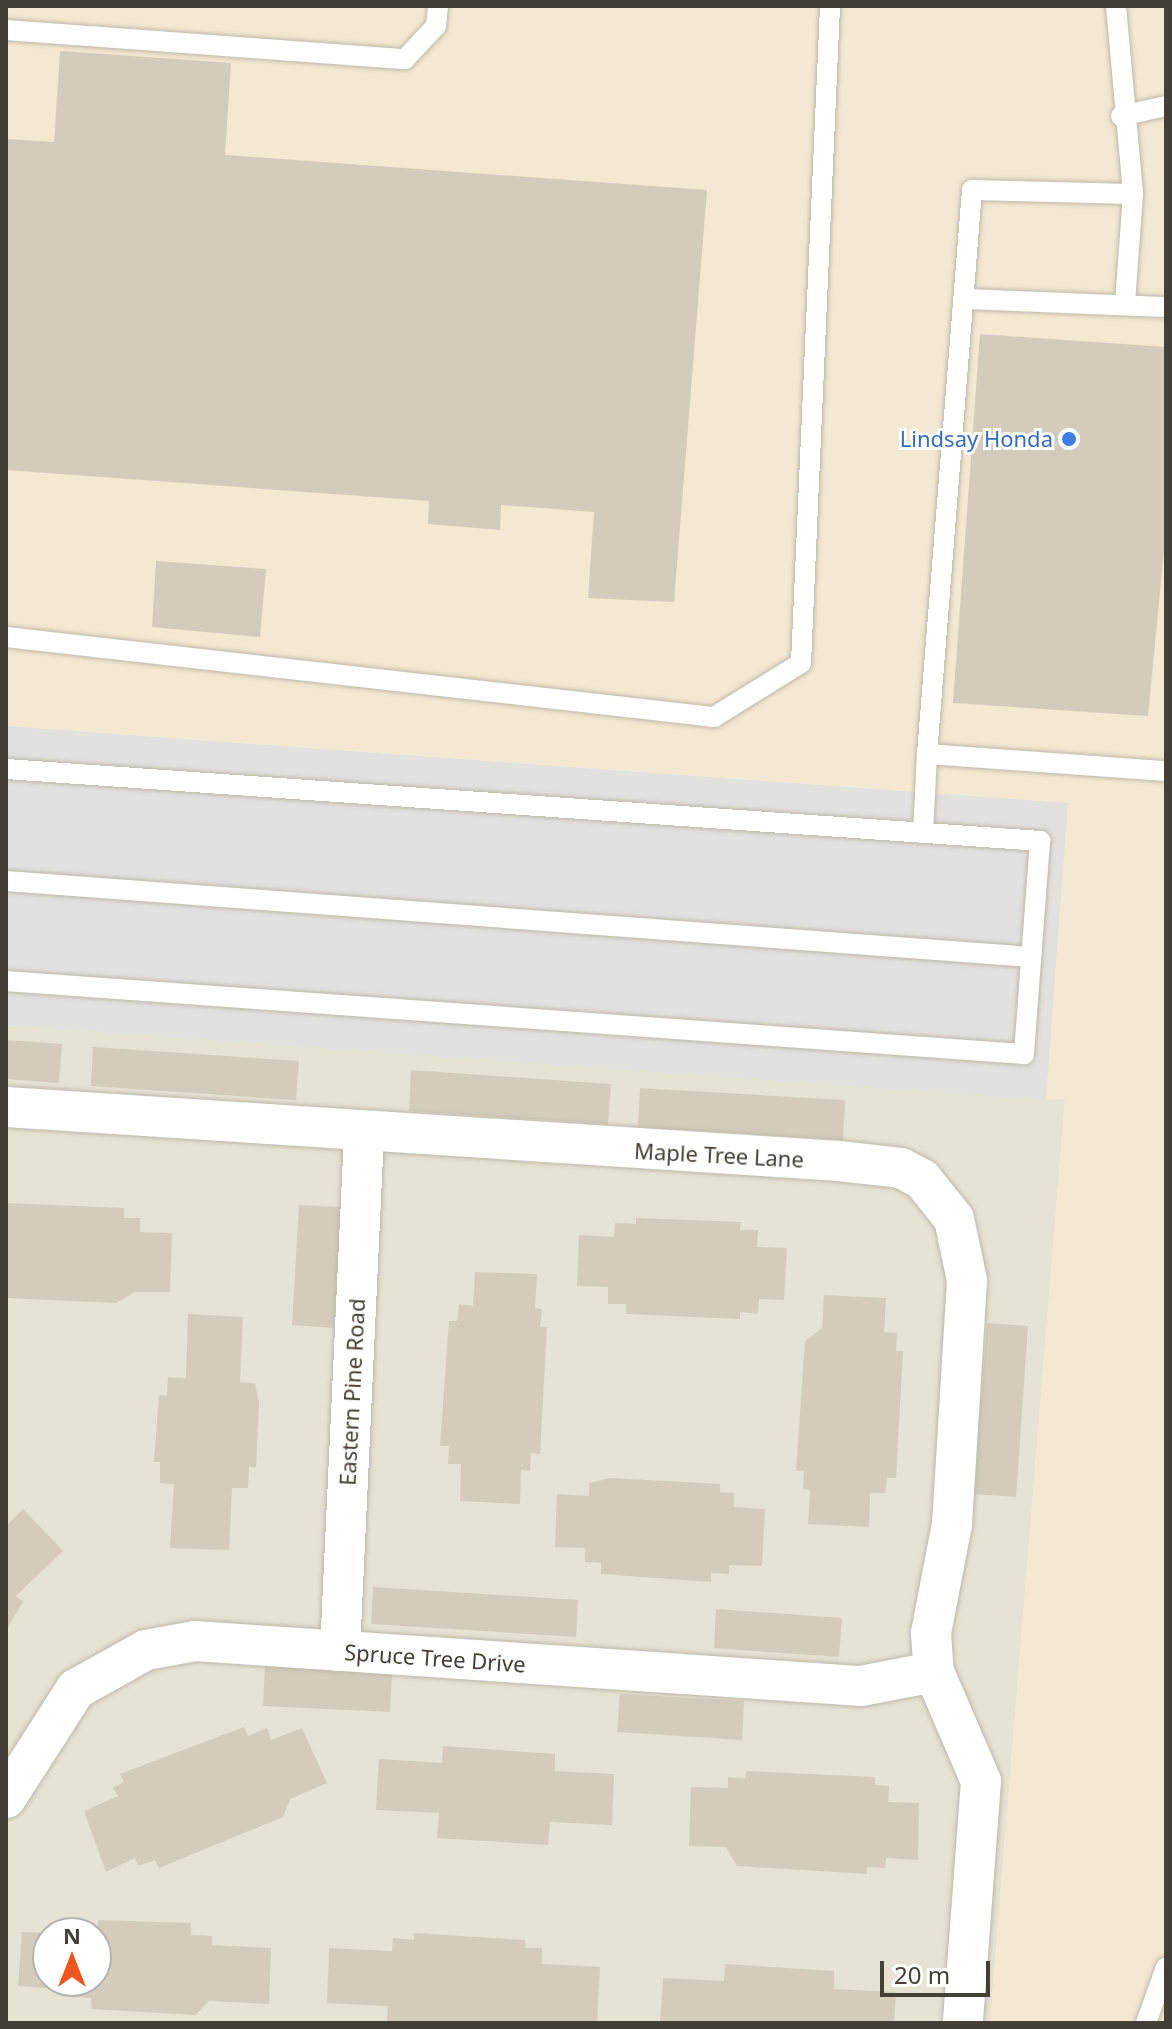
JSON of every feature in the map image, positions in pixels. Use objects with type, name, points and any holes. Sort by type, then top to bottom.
[{"type":"street","name":"Maple Tree Lane","points":[[6,1107],[364,1134],[839,1161],[901,1168],[922,1179],[954,1219],[968,1310],[952,1524],[931,1633],[934,1672],[981,1781],[963,2023]]},
{"type":"street","name":"Eastern Pine Road","points":[[340,1651],[364,1134]]},
{"type":"street","name":"Spruce Tree Drive","points":[[6,1798],[76,1689],[132,1656],[195,1641],[861,1686],[934,1672]]},
{"type":"lane","points":[[6,30],[405,59],[436,26],[438,6]]},
{"type":"lane","points":[[6,637],[714,717],[801,663],[830,6]]},
{"type":"lane","points":[[1116,6],[1121,116],[1133,194],[1125,304]]},
{"type":"lane","points":[[1121,116],[1166,106]]},
{"type":"lane","points":[[923,833],[972,190],[1133,194]]},
{"type":"lane","points":[[964,299],[1166,307]]},
{"type":"lane","points":[[927,754],[1166,771]]},
{"type":"lane","points":[[6,769],[1040,841],[1024,1054],[6,981]]},
{"type":"lane","points":[[6,881],[1031,957]]},
{"type":"lane","points":[[1146,2023],[1166,1967]]},
{"type":"shaded area","points":[[6,6],[1166,6],[1166,2023],[990,2023],[1065,1099],[1046,1100],[1068,803],[6,726]]},
{"type":"shaded area","points":[[6,726],[1068,803],[1046,1100],[6,1025]]},
{"type":"shaded area","points":[[6,1025],[1065,1099],[990,2023],[6,2023]]},
{"type":"building","points":[[60,51],[231,63],[225,155],[707,190],[674,602],[588,598],[594,512],[501,505],[500,530],[428,524],[429,501],[6,470],[6,139],[54,142]]},
{"type":"building","name":"Lindsay Honda","points":[[980,334],[1166,347],[1166,530],[1148,716],[953,703]]},
{"type":"building","points":[[156,561],[266,569],[260,637],[152,627]]},
{"type":"building","points":[[6,1040],[62,1044],[59,1083],[6,1079]]},
{"type":"building","points":[[93,1047],[299,1061],[296,1100],[91,1086]]},
{"type":"building","points":[[411,1070],[611,1084],[608,1124],[409,1111]]},
{"type":"building","points":[[640,1088],[845,1100],[843,1140],[638,1127]]},
{"type":"building","points":[[6,1203],[124,1208],[124,1218],[140,1218],[140,1232],[172,1233],[170,1292],[135,1292],[116,1303],[6,1298]]},
{"type":"building","points":[[299,1205],[342,1207],[334,1328],[292,1325]]},
{"type":"building","points":[[636,1218],[741,1222],[740,1230],[758,1230],[757,1247],[787,1248],[784,1300],[759,1299],[758,1314],[740,1312],[740,1319],[626,1314],[626,1304],[608,1304],[608,1287],[577,1286],[579,1235],[614,1237],[615,1223],[636,1224]]},
{"type":"building","points":[[475,1272],[537,1274],[535,1308],[542,1309],[540,1327],[547,1327],[540,1454],[531,1453],[530,1471],[521,1470],[520,1504],[460,1501],[461,1464],[448,1464],[449,1446],[440,1446],[449,1321],[457,1321],[459,1304],[473,1306]]},
{"type":"building","points":[[824,1295],[886,1298],[884,1332],[897,1333],[896,1351],[903,1351],[896,1478],[887,1478],[885,1493],[870,1493],[869,1527],[808,1524],[810,1490],[803,1489],[804,1471],[796,1471],[805,1341],[822,1328]]},
{"type":"building","points":[[188,1314],[243,1317],[240,1382],[255,1383],[259,1403],[256,1467],[249,1467],[248,1488],[232,1488],[229,1550],[170,1548],[174,1484],[160,1483],[160,1462],[154,1462],[159,1395],[167,1396],[168,1377],[186,1378]]},
{"type":"building","points":[[987,1323],[1028,1326],[1016,1497],[974,1494]]},
{"type":"building","points":[[611,1478],[720,1484],[720,1492],[734,1493],[734,1507],[765,1509],[762,1566],[729,1565],[729,1574],[711,1573],[711,1582],[601,1574],[601,1563],[585,1562],[585,1548],[555,1547],[557,1494],[589,1496],[589,1483]]},
{"type":"building","points":[[23,1509],[63,1551],[16,1596],[23,1602],[6,1630],[6,1526]]},
{"type":"building","points":[[373,1587],[578,1600],[576,1637],[371,1624]]},
{"type":"building","points":[[716,1609],[842,1618],[839,1657],[714,1648]]},
{"type":"building","points":[[265,1665],[392,1674],[390,1712],[263,1706]]},
{"type":"building","points":[[620,1694],[744,1701],[742,1740],[617,1732]]},
{"type":"building","points":[[244,1727],[248,1736],[267,1728],[271,1740],[302,1728],[327,1783],[290,1799],[283,1817],[159,1868],[155,1860],[138,1866],[135,1858],[106,1872],[84,1811],[118,1796],[113,1788],[124,1782],[120,1774]]},
{"type":"building","points":[[443,1746],[555,1754],[555,1771],[614,1774],[612,1825],[550,1822],[548,1845],[437,1838],[439,1813],[376,1810],[379,1759],[442,1763]]},
{"type":"building","points":[[746,1771],[875,1777],[875,1785],[889,1786],[888,1802],[919,1803],[918,1860],[886,1858],[885,1868],[867,1867],[867,1874],[737,1866],[726,1847],[689,1846],[691,1787],[728,1788],[728,1777],[745,1778]]},
{"type":"building","points":[[112,1920],[191,1923],[191,1935],[212,1936],[212,1945],[271,1948],[269,2004],[209,2001],[195,2015],[92,2009],[91,1998],[71,1997],[112,1997]]},
{"type":"building","points":[[22,1932],[32,1932],[32,1987],[18,1986]]},
{"type":"building","points":[[414,1933],[525,1940],[525,1948],[542,1948],[542,1964],[600,1967],[597,2023],[406,2023],[387,2021],[388,2006],[327,2003],[329,1948],[392,1951],[393,1938],[414,1940]]},
{"type":"building","points":[[725,1964],[834,1971],[834,1989],[896,1992],[894,2023],[660,2023],[663,1978],[724,1981]]},
{"type":"place","name":"Lindsay Honda","points":[[1069,439]]}]
